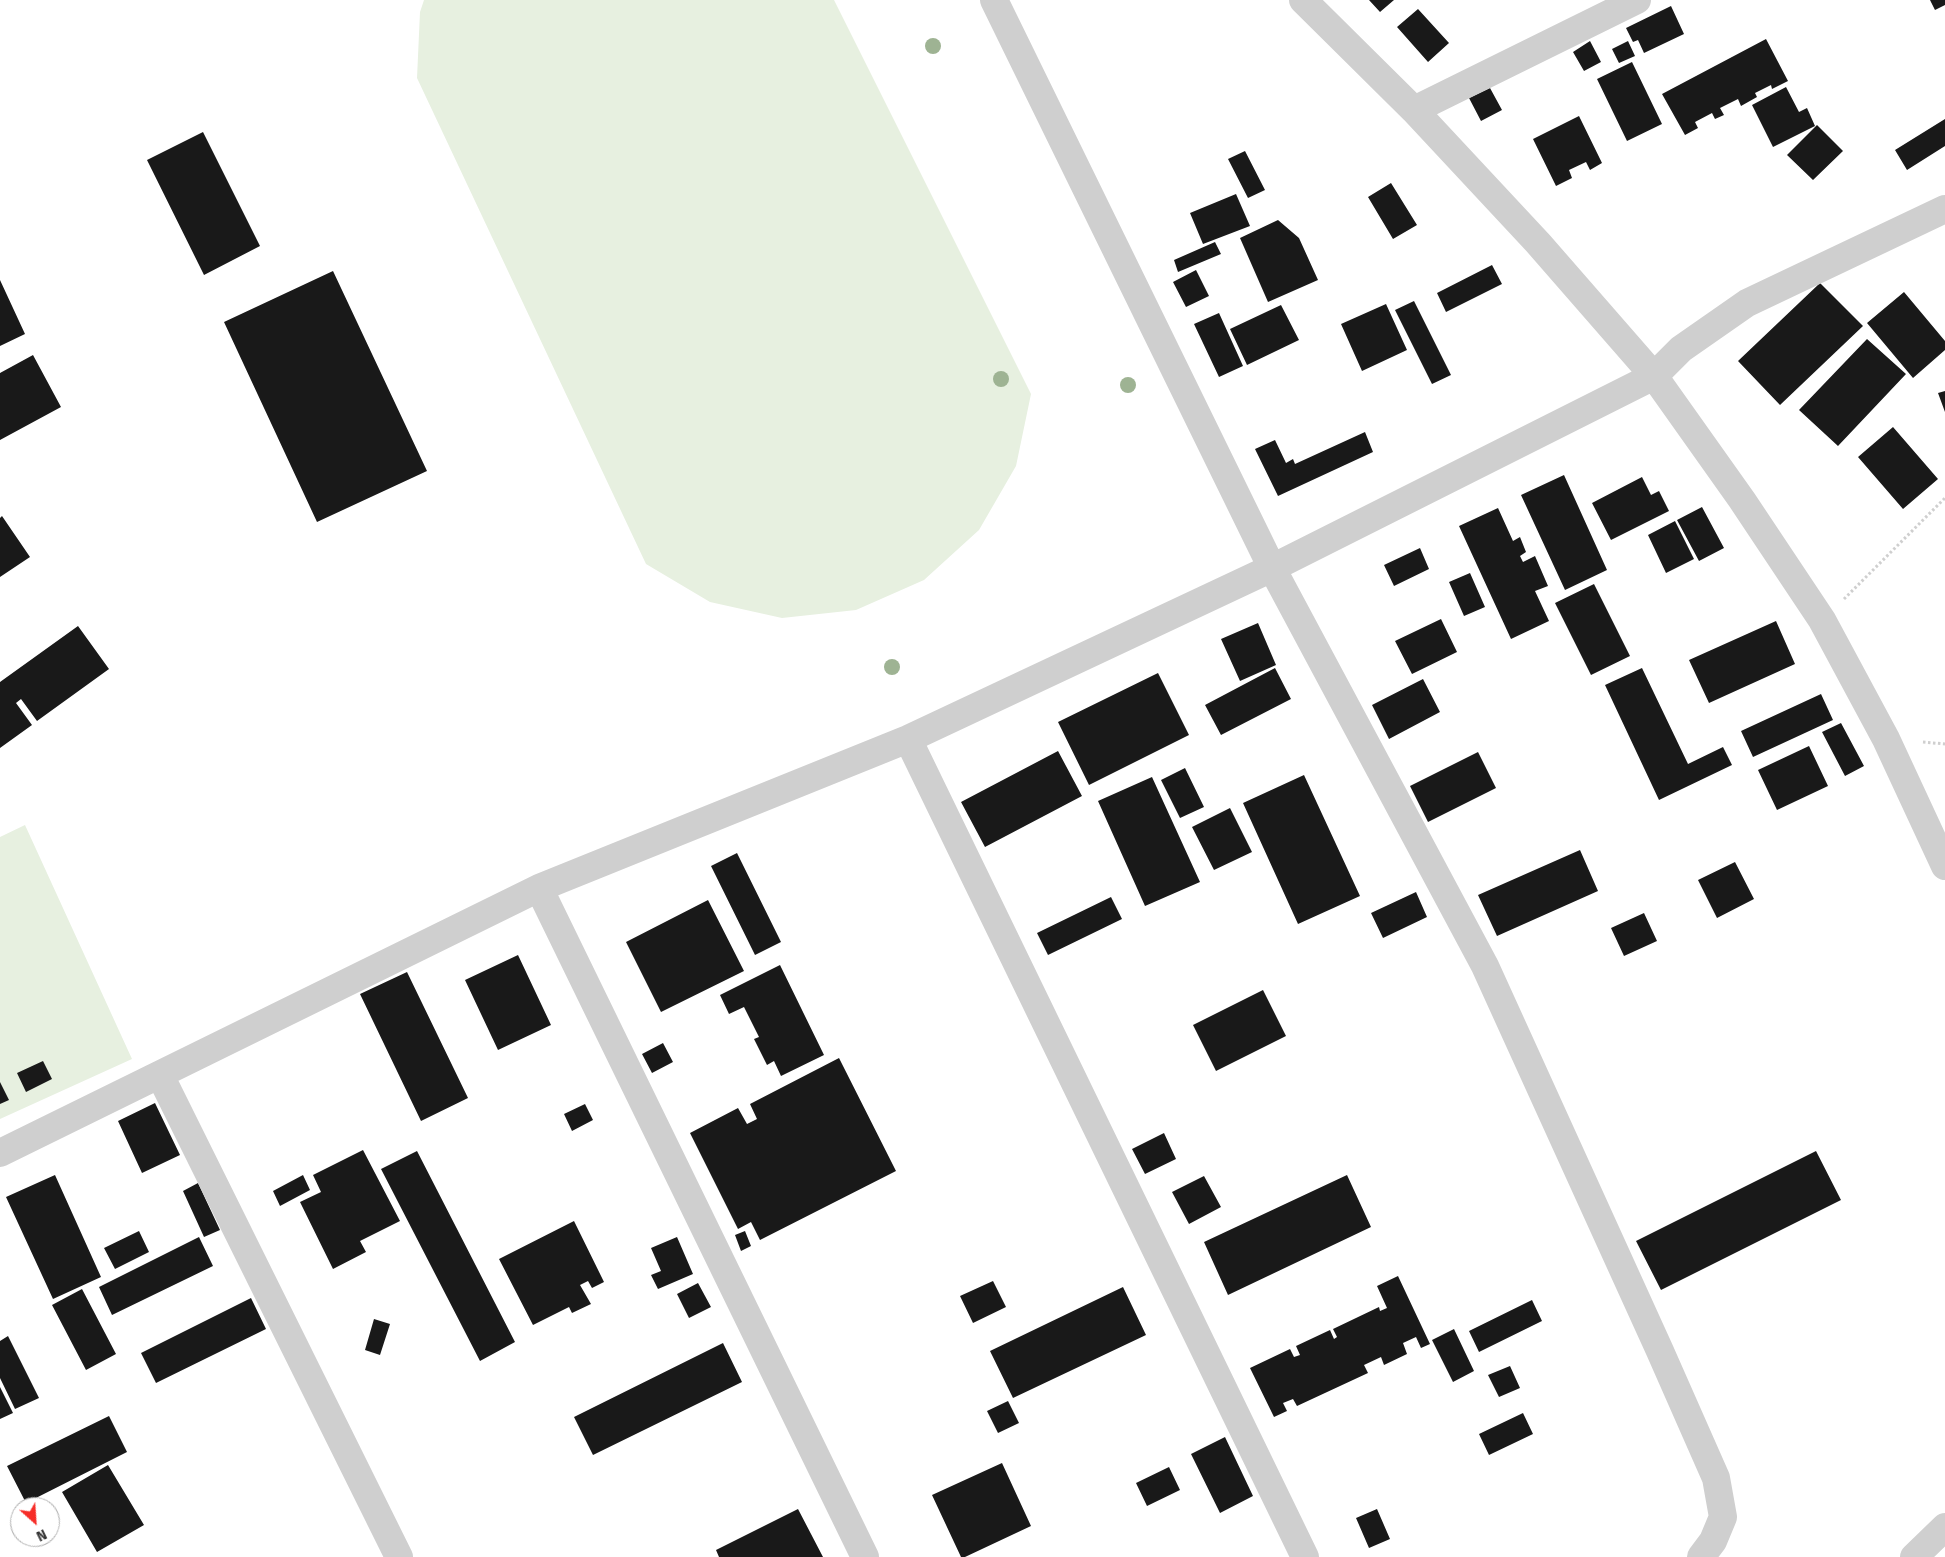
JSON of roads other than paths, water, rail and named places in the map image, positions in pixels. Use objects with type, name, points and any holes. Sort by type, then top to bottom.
[{"type":"street","points":[[994,0],[1272,568],[1485,966],[1716,1478],[1722,1516],[1707,1549],[1678,1557]]},
{"type":"street","points":[[1303,0],[1414,110],[1538,242],[1654,376],[1742,500],[1822,620],[1886,739],[1945,866]]},
{"type":"street","points":[[1414,110],[1637,0]]},
{"type":"street","points":[[0,1153],[539,888],[908,739],[1272,568],[1654,376],[1681,349],[1747,303],[1945,209]]},
{"type":"street","points":[[908,739],[1305,1557]]},
{"type":"street","points":[[539,888],[865,1557]]},
{"type":"street","points":[[160,1075],[400,1557]]},
{"type":"street","points":[[1914,1557],[1945,1527]]}]
